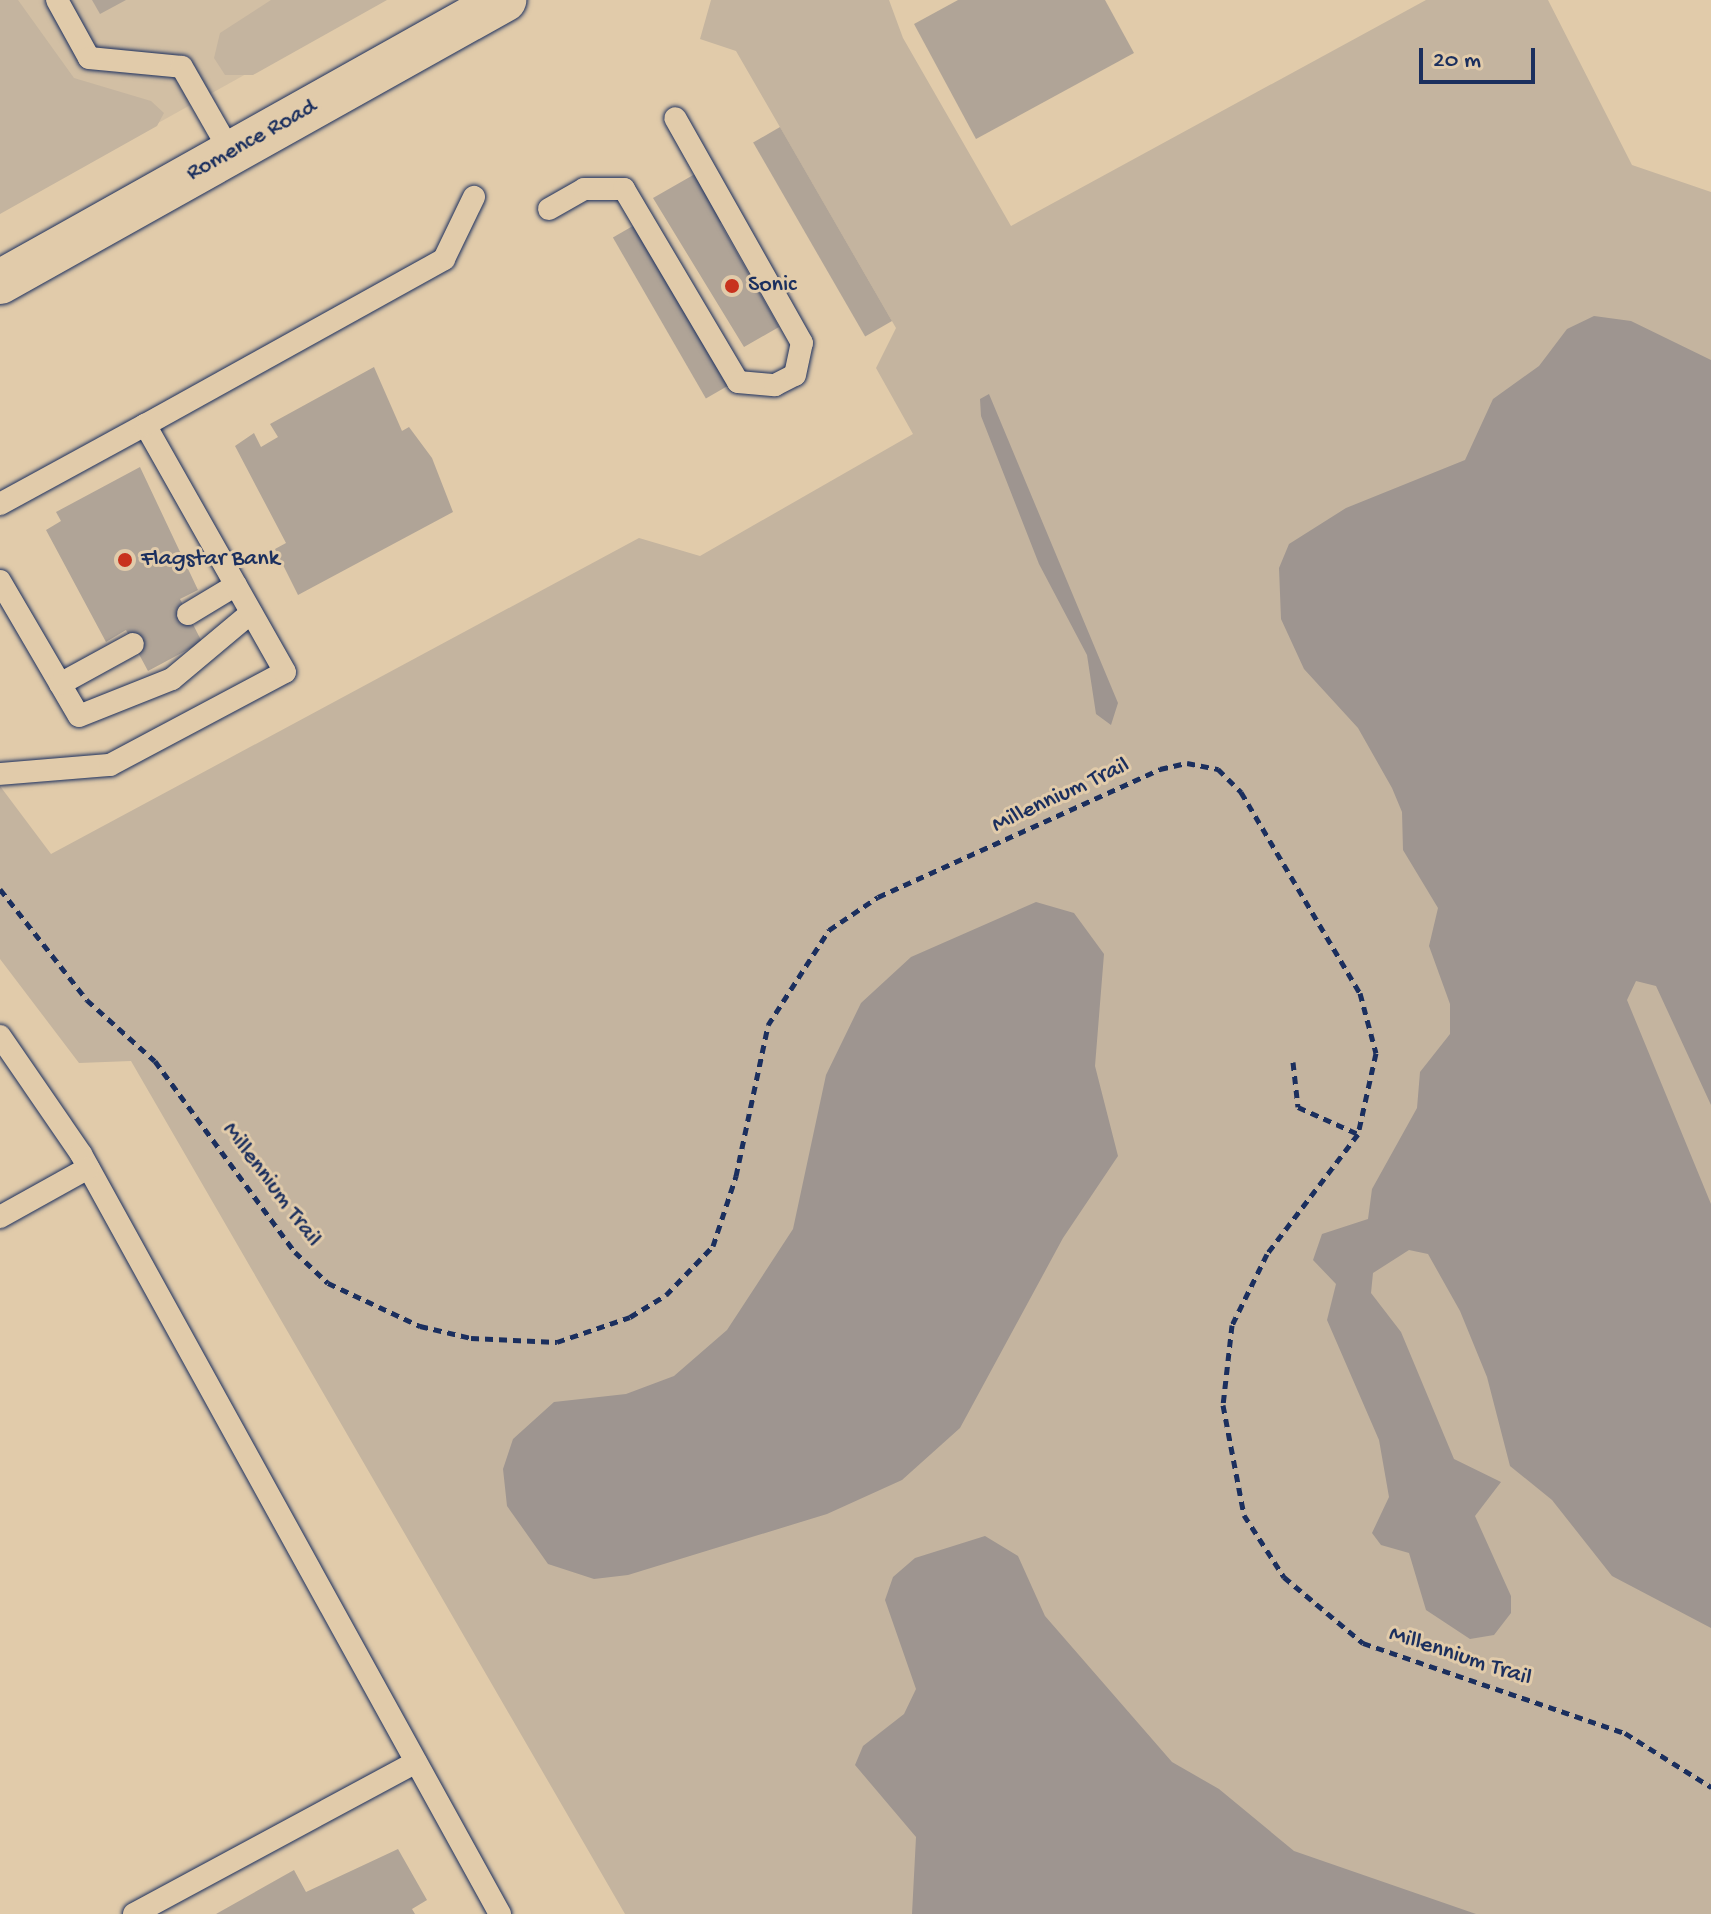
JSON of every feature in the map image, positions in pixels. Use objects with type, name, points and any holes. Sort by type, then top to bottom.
[{"type":"street","name":"Romence Road","points":[[0,282],[504,0]]},
{"type":"lane","points":[[57,0],[89,58],[182,67],[231,153]]},
{"type":"lane","points":[[549,209],[584,189],[624,189],[738,382],[775,385],[795,375],[802,343],[675,118]]},
{"type":"lane","points":[[0,504],[444,259],[474,197]]},
{"type":"lane","points":[[0,774],[110,765],[285,672],[145,425]]},
{"type":"lane","points":[[0,581],[79,716],[172,679],[251,613]]},
{"type":"lane","points":[[188,614],[236,585]]},
{"type":"lane","points":[[60,684],[133,644]]},
{"type":"lane","points":[[0,1036],[88,1168],[500,1914]]},
{"type":"lane","points":[[0,1217],[88,1168]]},
{"type":"lane","points":[[134,1914],[416,1762]]},
{"type":"path","name":"Millennium Trail","points":[[0,889],[87,1000],[155,1061],[295,1252],[328,1283],[420,1326],[471,1338],[557,1342],[642,1310],[713,1246],[736,1176],[768,1025],[829,930],[878,897],[1101,799],[1160,769],[1203,763],[1231,779],[1360,993],[1376,1053],[1358,1134],[1267,1254],[1232,1325],[1223,1405],[1227,1453],[1256,1537],[1300,1595],[1363,1643],[1625,1733],[1711,1787]]},
{"type":"path","points":[[1293,1062],[1298,1107],[1358,1134]]},
{"type":"shaded area","points":[[0,0],[379,0],[0,211]]},
{"type":"shaded area","points":[[0,0],[18,0],[74,78],[151,101],[164,113],[157,126],[0,214]]},
{"type":"shaded area","points":[[271,0],[387,0],[253,75],[225,75],[214,58],[220,33]]},
{"type":"shaded area","points":[[711,0],[889,0],[903,38],[1011,226],[1426,0],[1548,0],[1632,165],[1711,192],[1711,1914],[625,1914],[131,1061],[79,1063],[0,959],[0,786],[51,854],[639,538],[700,556],[913,434],[876,368],[896,328],[736,51],[700,39]]},
{"type":"shaded area","points":[[1594,316],[1631,321],[1711,360],[1711,1105],[1656,986],[1636,981],[1627,1000],[1711,1204],[1711,1628],[1612,1576],[1552,1500],[1510,1466],[1487,1377],[1460,1311],[1428,1254],[1409,1250],[1373,1273],[1371,1293],[1401,1332],[1454,1459],[1501,1482],[1475,1516],[1511,1596],[1511,1613],[1494,1635],[1470,1639],[1426,1610],[1409,1553],[1381,1545],[1372,1533],[1389,1497],[1379,1440],[1327,1320],[1336,1284],[1313,1260],[1322,1234],[1368,1219],[1372,1189],[1417,1108],[1420,1072],[1450,1034],[1450,1004],[1429,946],[1438,908],[1403,850],[1402,812],[1392,788],[1358,728],[1304,669],[1281,619],[1279,568],[1289,544],[1346,508],[1465,460],[1493,399],[1539,366],[1567,329]]},
{"type":"shaded area","points":[[989,394],[1118,703],[1111,725],[1096,714],[1087,655],[1039,564],[981,416],[980,399]]},
{"type":"shaded area","points":[[1036,902],[1074,913],[1104,954],[1095,1066],[1118,1156],[1063,1238],[960,1428],[902,1480],[827,1514],[628,1575],[594,1579],[548,1564],[507,1506],[503,1469],[513,1439],[554,1402],[626,1394],[674,1376],[727,1330],[793,1229],[826,1075],[861,1003],[911,957]]},
{"type":"shaded area","points":[[985,1536],[1018,1556],[1045,1616],[1172,1762],[1219,1789],[1294,1851],[1476,1914],[912,1914],[916,1837],[855,1765],[863,1746],[904,1714],[916,1689],[885,1600],[893,1577],[915,1558]]},
{"type":"building","points":[[92,0],[126,0],[100,14]]},
{"type":"building","points":[[958,0],[1105,0],[1134,53],[976,139],[914,24]]},
{"type":"building","points":[[780,127],[892,321],[865,336],[753,142]]},
{"type":"building","name":"Sonic","points":[[695,174],[727,220],[720,223],[779,327],[744,347],[653,198]]},
{"type":"building","points":[[638,223],[731,384],[706,399],[613,238]]},
{"type":"building","points":[[374,367],[402,431],[409,427],[432,458],[453,512],[298,595],[275,549],[286,543],[235,446],[254,433],[261,447],[278,437],[270,424]]},
{"type":"building","points":[[140,467],[198,590],[180,599],[202,642],[148,671],[126,630],[106,642],[46,530],[61,521],[56,512]]},
{"type":"building","points":[[398,1849],[427,1900],[412,1909],[415,1914],[216,1914],[294,1870],[306,1892]]},
{"type":"place","name":"Sonic","points":[[732,286]]},
{"type":"place","name":"Flagstar Bank","points":[[125,560]]}]
